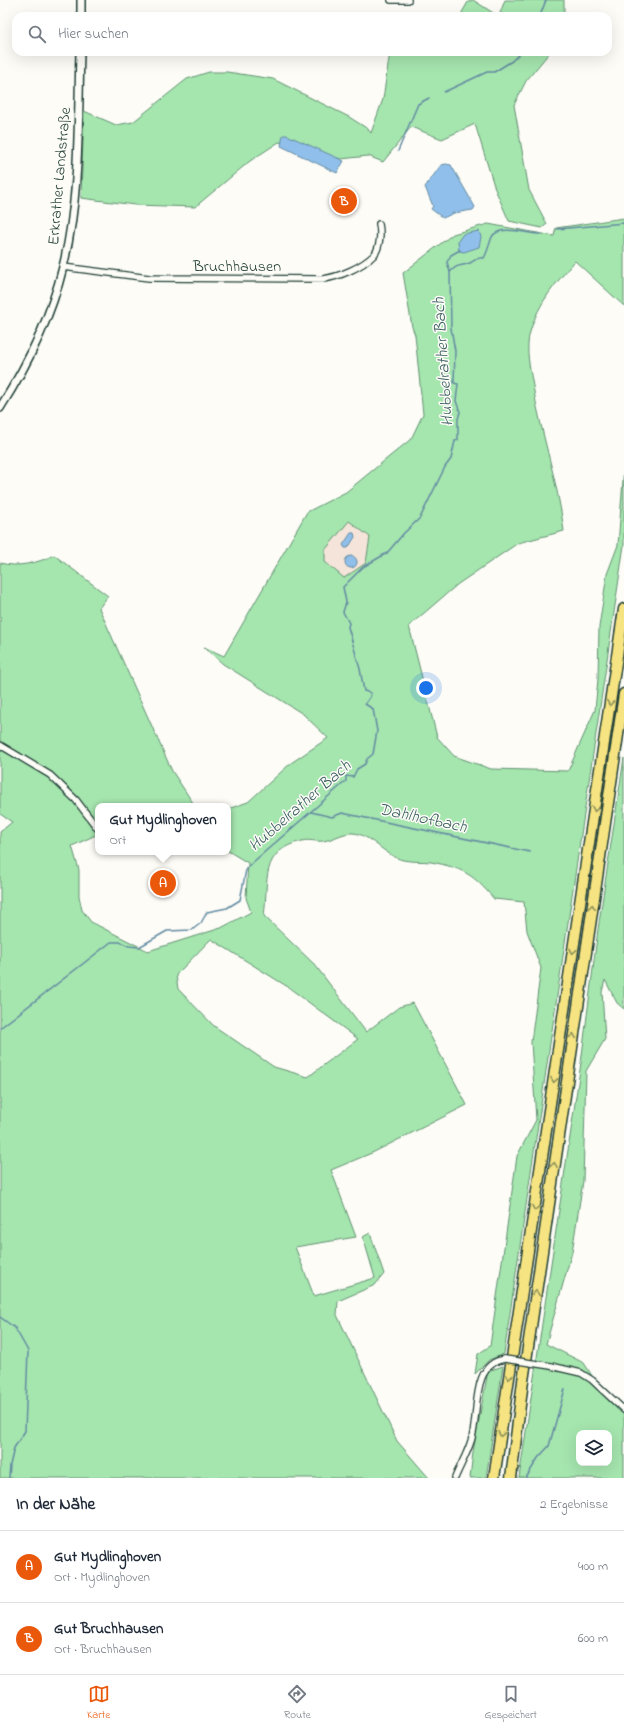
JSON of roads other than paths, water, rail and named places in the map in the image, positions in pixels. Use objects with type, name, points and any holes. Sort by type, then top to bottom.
[{"type":"highway","points":[[494,1478],[624,609]]},
{"type":"highway","points":[[512,1478],[525,1367],[624,694]]},
{"type":"street","points":[[81,0],[81,12]]},
{"type":"street","points":[[391,0],[408,0]]},
{"type":"street","name":"Erkrather Landstraße","points":[[0,408],[22,371],[43,327],[63,267],[69,237],[76,174],[80,56]]},
{"type":"street","name":"Bruchhausen","points":[[63,267],[149,278],[323,279],[338,277],[375,254],[379,240],[379,224]]},
{"type":"street","points":[[0,746],[50,775],[76,800],[95,825]]},
{"type":"street","points":[[455,1478],[472,1440],[482,1375],[494,1362],[505,1360],[551,1366],[581,1374],[592,1380],[624,1410]]},
{"type":"water","points":[[283,135],[287,135],[344,161],[337,173],[281,146]]},
{"type":"water","points":[[441,165],[451,165],[475,207],[473,210],[454,213],[443,218],[431,209],[433,206],[425,187]]},
{"type":"water","points":[[479,231],[481,237],[479,247],[464,252],[459,251],[458,241],[463,234]]},
{"type":"water","points":[[351,533],[354,533],[355,537],[348,548],[345,548],[343,545]]},
{"type":"water","points":[[349,556],[353,556],[357,562],[353,568],[349,568],[345,564],[345,560]]},
{"type":"waterway","name":"Hubbelrather Bach","points":[[542,12],[546,0]]},
{"type":"waterway","name":"Hubbelrather Bach","points":[[444,92],[487,72],[494,72],[512,61],[517,56]]},
{"type":"waterway","name":"Hubbelrather Bach","points":[[398,151],[418,104],[429,98]]},
{"type":"waterway","points":[[557,229],[624,223]]},
{"type":"waterway","points":[[450,272],[458,266],[470,263],[478,258],[484,258],[492,237],[496,233],[507,230],[540,234]]},
{"type":"waterway","name":"Hubbelrather Bach","points":[[348,582],[363,567],[387,553],[404,533],[420,518],[445,467],[451,459],[455,441],[458,440],[458,419],[460,412],[456,401],[458,384],[454,383],[455,351],[451,328],[450,272],[447,262],[451,255],[460,250]]},
{"type":"waterway","name":"Hubbelrather Bach","points":[[0,1028],[111,942],[120,942],[129,946],[139,947],[167,931],[192,930],[201,923],[207,912],[227,908],[240,900],[246,870],[252,863],[346,781],[346,776],[353,777],[357,769],[365,764],[367,759],[373,754],[377,731],[373,709],[365,704],[371,693],[364,691],[360,669],[348,627],[349,623],[343,612],[346,602],[343,587],[346,584]]},
{"type":"waterway","name":"Dahlhofbach","points":[[311,812],[332,817],[342,813],[530,852]]},
{"type":"waterway","name":"Hubbelrather Bach","points":[[0,1317],[15,1328],[28,1351],[25,1431],[14,1448],[9,1478]]},
{"type":"waterway","points":[[526,1478],[538,1458],[549,1446],[565,1389]]},
{"type":"place","name":"Gut Bruchhausen","points":[[344,201]]},
{"type":"place","name":"Gut Mydlinghoven","points":[[163,883]]}]
